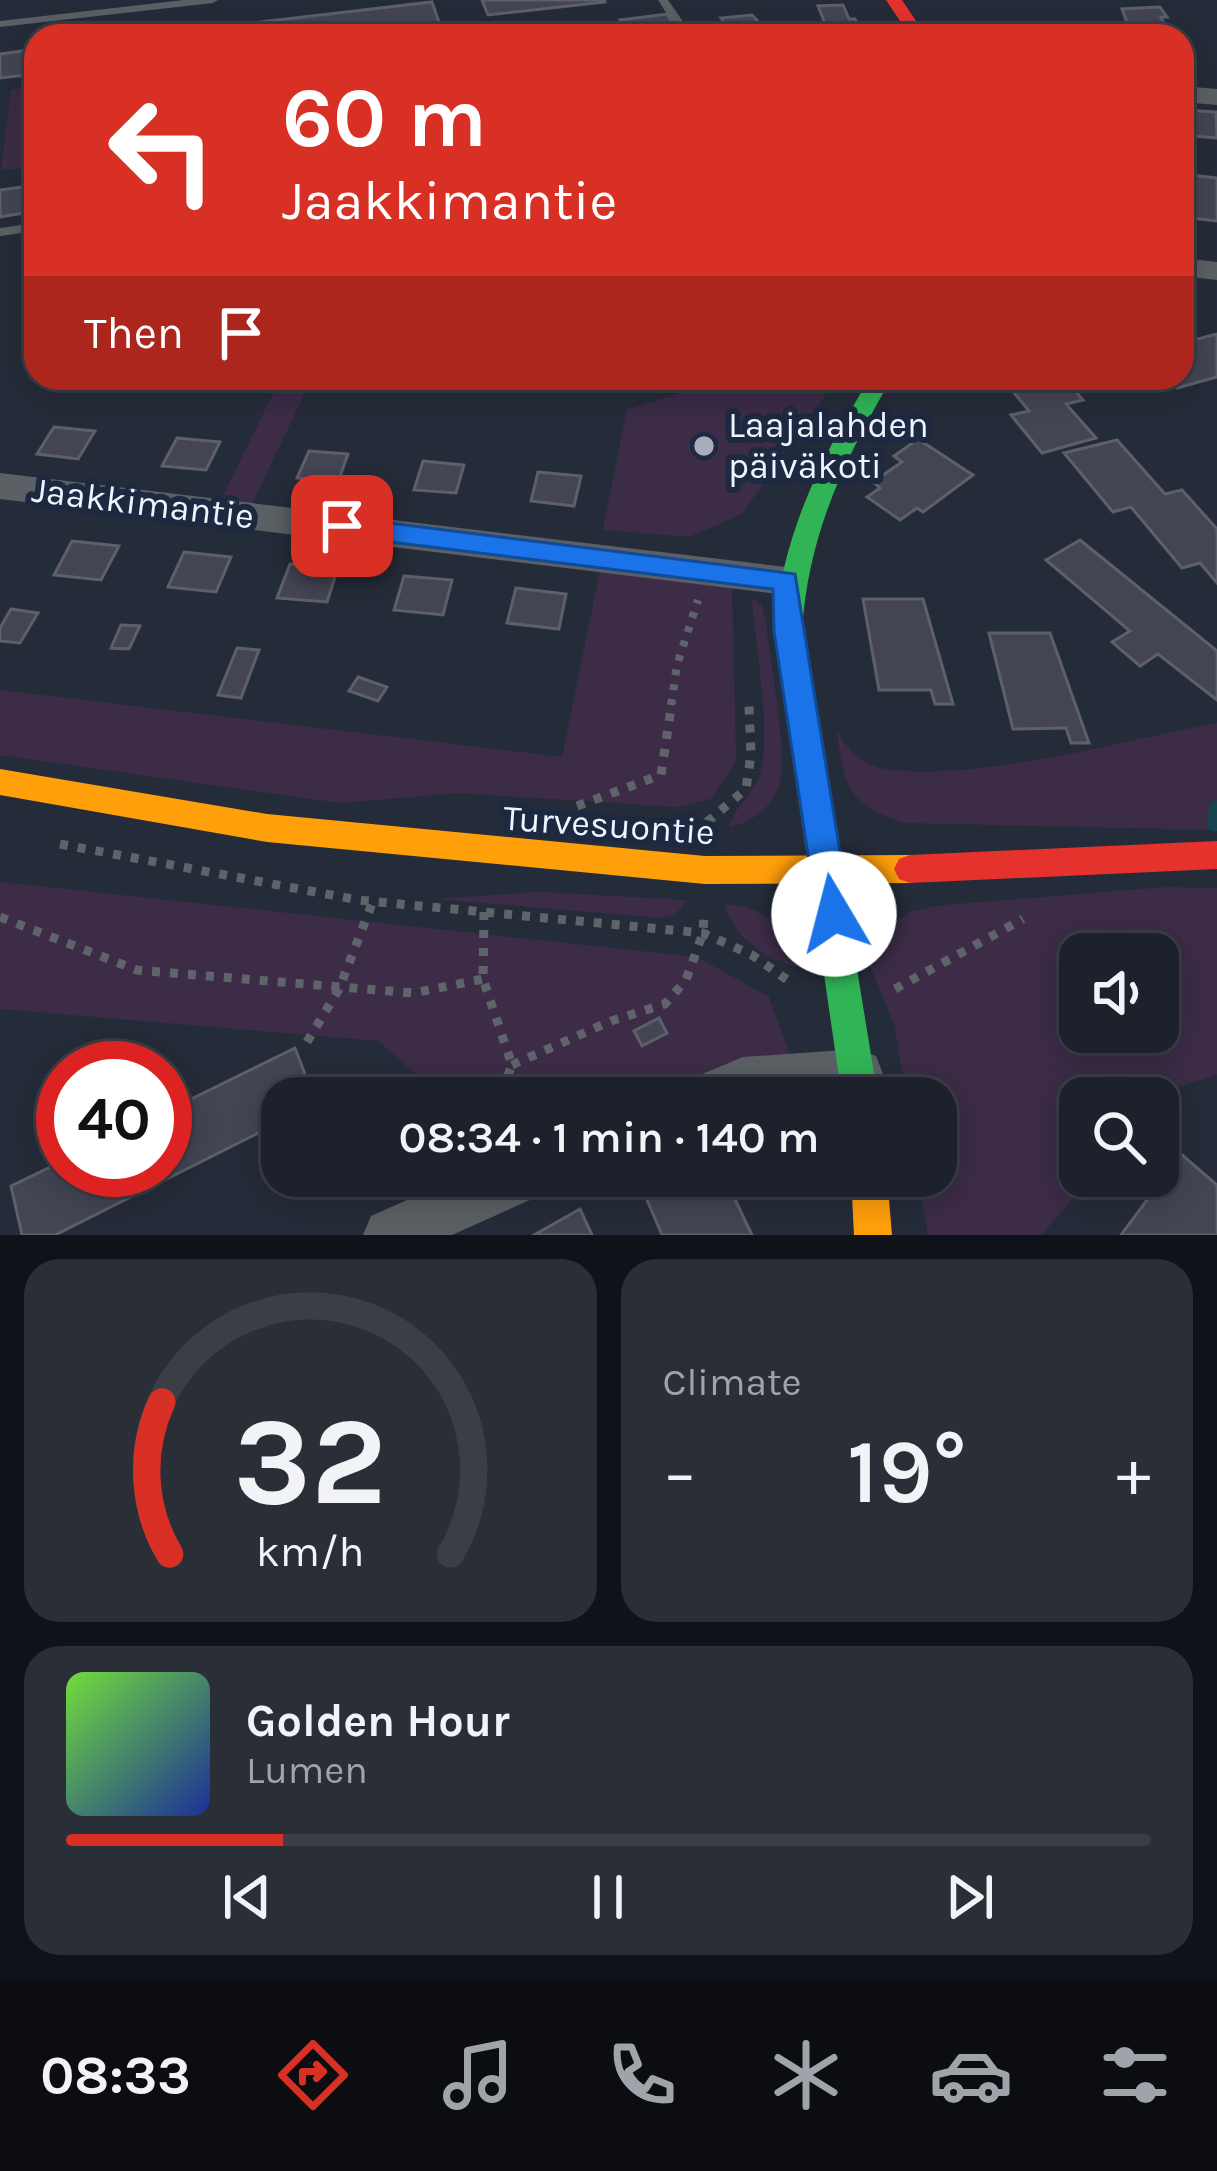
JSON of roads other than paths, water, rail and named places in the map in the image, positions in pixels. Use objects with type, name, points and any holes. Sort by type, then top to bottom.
[{"type":"main road","points":[[858,1077],[788,631],[786,581],[822,472],[873,390]]},
{"type":"main road","name":"Turvesuontie","points":[[0,782],[92,801],[357,838],[705,869],[828,873],[1217,855]]},
{"type":"main road","points":[[870,1197],[873,1235]]},
{"type":"street","name":"Jaakkimantie","points":[[0,486],[786,581]]},
{"type":"street","points":[[390,1235],[476,1197]]},
{"type":"lane","points":[[0,24],[213,0]]},
{"type":"waterway","points":[[1214,824],[1217,808]]},
{"type":"place","name":"Laajalahden päiväkoti","points":[[704,446]]}]
